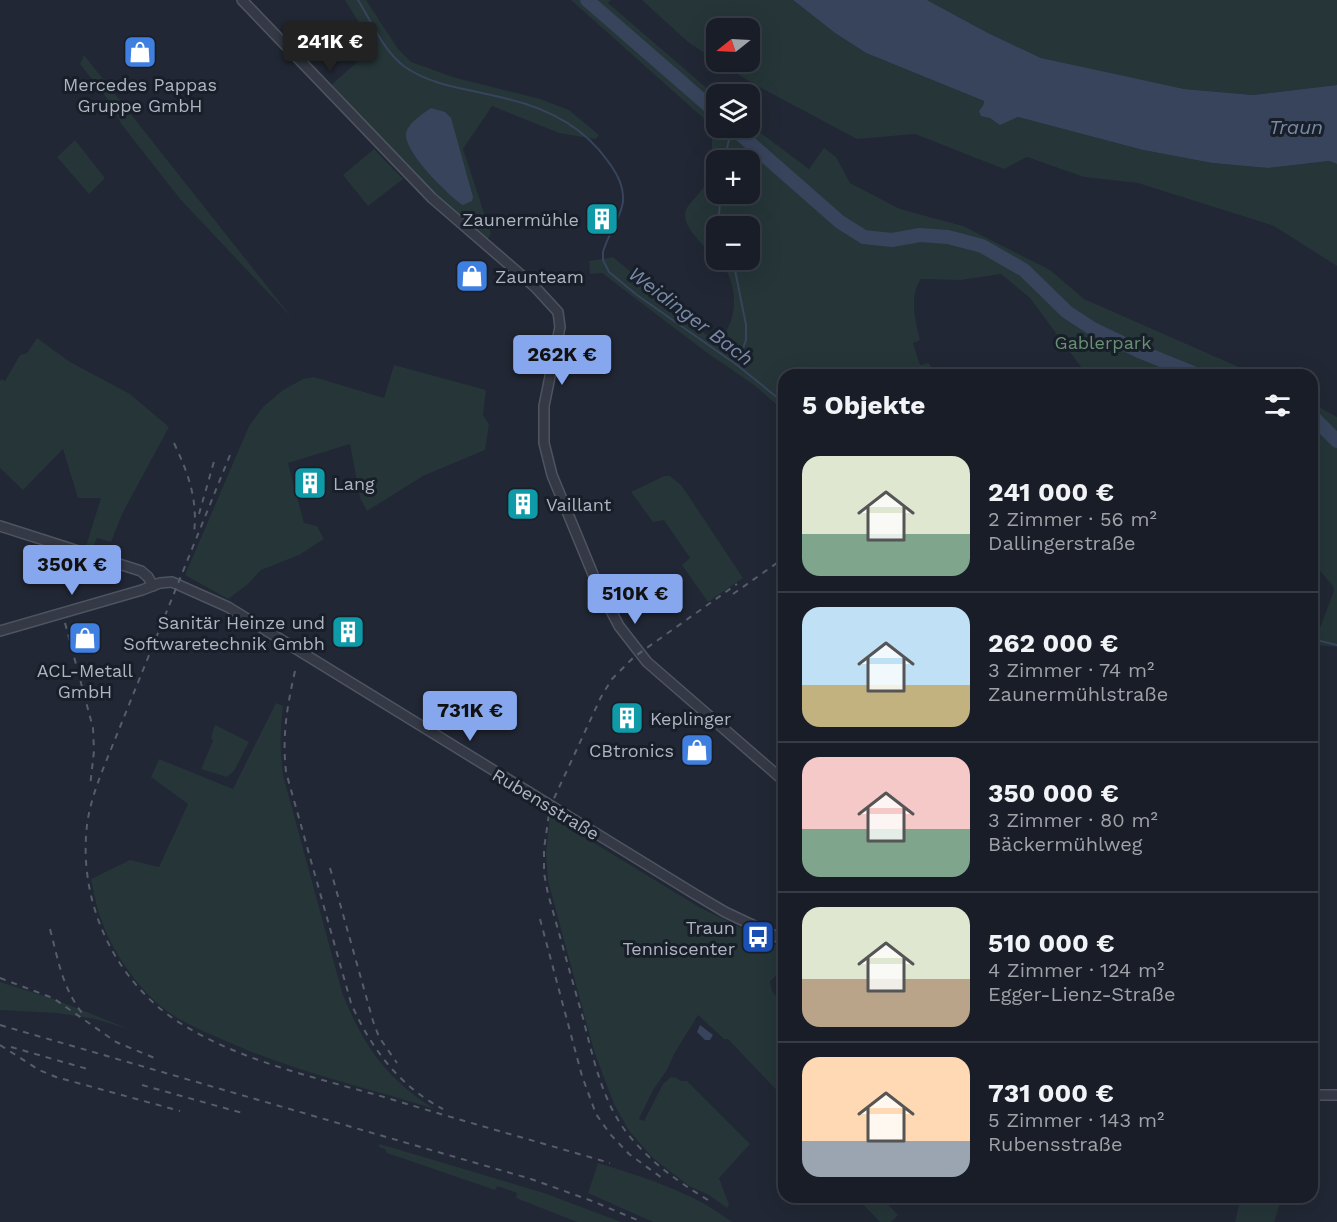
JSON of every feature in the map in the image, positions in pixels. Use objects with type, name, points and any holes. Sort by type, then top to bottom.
[{"type":"street","points":[[242,0],[432,198],[535,287],[558,312],[561,327],[544,406],[543,426],[546,455],[552,476],[597,584],[619,626],[647,662],[778,776]]},
{"type":"street","points":[[0,526],[141,571],[153,586]]},
{"type":"street","name":"Rubensstraße","points":[[0,631],[172,582],[228,607],[669,879],[719,909],[778,937]]},
{"type":"street","points":[[1318,1095],[1337,1095]]},
{"type":"green space","points":[[345,0],[366,0],[398,49],[411,62],[456,78],[540,99],[569,110],[599,135],[595,139],[559,133],[492,106],[463,149],[491,234],[487,240],[435,195],[330,86],[374,47]]},
{"type":"green space","points":[[571,0],[611,0],[608,3],[706,88],[706,121]]},
{"type":"green space","points":[[642,0],[793,0],[835,33],[866,53],[984,101],[983,106],[990,118],[1000,124],[1018,117],[1143,150],[1212,163],[1268,168],[1329,161],[1337,164],[1337,266],[1274,226],[1138,183],[1084,177],[1027,157],[1004,169],[915,134],[857,139],[763,89],[760,84],[754,84],[734,72],[760,72],[760,18],[706,18],[706,54],[688,42]]},
{"type":"green space","points":[[927,0],[1337,0],[1337,85],[1253,95],[1184,89],[1106,73],[1041,58]]},
{"type":"green space","points":[[84,55],[293,319],[180,199],[122,125],[109,101],[80,64]]},
{"type":"green space","name":"Gablerpark","points":[[760,132],[809,169],[824,148],[836,157],[850,183],[900,209],[963,226],[1050,270],[1084,299],[1243,369],[1083,369],[1030,298],[1001,274],[961,280],[921,279],[914,300],[920,340],[913,343],[920,365],[929,363],[932,369],[778,369],[778,406],[754,385],[706,352],[602,273],[590,274],[589,261],[613,257],[708,336],[722,337],[728,328],[734,308],[732,287],[725,270],[760,270],[760,216],[706,216],[706,248],[689,228],[685,213],[706,184],[706,204],[760,204],[760,150],[712,150],[711,138],[760,138]]},
{"type":"green space","points":[[75,140],[105,178],[89,194],[57,157]]},
{"type":"green space","points":[[374,149],[403,179],[368,206],[343,175]]},
{"type":"green space","points":[[37,338],[70,362],[130,394],[169,427],[122,514],[111,542],[97,538],[92,549],[86,546],[101,498],[78,498],[63,449],[23,490],[0,468],[0,381],[1,379],[5,381],[20,355],[27,353]]},
{"type":"green space","points":[[394,365],[486,390],[483,415],[489,424],[485,450],[423,476],[367,511],[360,498],[350,444],[288,463],[304,523],[317,526],[324,539],[299,555],[261,570],[247,585],[228,599],[185,575],[249,426],[263,407],[283,390],[303,379],[314,377],[384,398]]},
{"type":"green space","points":[[1318,406],[1337,417],[1337,647],[1318,645],[1318,629],[1334,591],[1333,586],[1318,568]]},
{"type":"green space","points":[[664,476],[670,476],[682,486],[743,578],[708,602],[682,565],[690,558],[664,520],[653,522],[631,492]]},
{"type":"green space","points":[[276,703],[283,706],[281,757],[283,775],[342,992],[358,1028],[378,1059],[403,1086],[435,1109],[272,1060],[183,1021],[169,1013],[142,988],[123,964],[102,924],[91,879],[130,860],[159,867],[188,804],[151,777],[159,759],[233,789]]},
{"type":"green space","points":[[215,725],[249,742],[234,771],[227,777],[201,769],[213,741],[211,738]]},
{"type":"green space","points":[[550,816],[699,907],[778,946],[778,974],[770,981],[772,991],[778,998],[778,1092],[728,1039],[724,1039],[698,1015],[653,1090],[639,1119],[644,1121],[663,1084],[671,1077],[677,1078],[687,1081],[750,1144],[719,1178],[729,1205],[727,1208],[709,1195],[689,1186],[653,1158],[629,1131],[614,1104],[594,1051],[548,881],[546,853]]},
{"type":"green space","points":[[0,982],[54,999],[129,1029],[95,1019],[57,1013],[0,1010]]},
{"type":"green space","points":[[380,1144],[544,1193],[621,1222],[577,1222],[516,1198],[517,1193],[497,1186],[495,1190],[387,1153],[385,1149],[378,1147]]},
{"type":"green space","points":[[598,1163],[684,1194],[732,1222],[653,1222],[588,1193]]},
{"type":"green space","points":[[862,1203],[887,1203],[898,1215],[891,1222],[880,1222]]},
{"type":"green space","points":[[1240,1203],[1280,1203],[1274,1222],[1235,1222]]},
{"type":"water","name":"Traun","points":[[793,0],[927,0],[1041,58],[1184,89],[1253,95],[1337,85],[1337,164],[1329,161],[1268,168],[1212,163],[1143,150],[1018,117],[1000,125],[990,118],[981,116],[979,111],[984,101],[866,53],[835,33]]},
{"type":"water","points":[[431,108],[445,112],[451,118],[473,197],[472,201],[463,205],[426,170],[410,148],[406,138],[411,123]]},
{"type":"water","points":[[700,1025],[713,1035],[710,1040],[705,1040],[697,1032]]},
{"type":"waterway","name":"Weidinger Bach","points":[[358,0],[384,45],[397,61],[416,74],[453,87],[534,107],[562,120],[586,137],[610,165],[619,179],[622,190],[622,207],[603,252],[603,260],[609,272],[637,295],[737,365],[778,398]]},
{"type":"waterway","points":[[587,0],[706,103]]},
{"type":"waterway","points":[[726,150],[730,138]]},
{"type":"waterway","points":[[744,138],[840,222],[864,237],[892,240],[920,235],[948,237],[982,246],[1024,270],[1067,312],[1093,329],[1183,369]]},
{"type":"waterway","points":[[720,204],[720,216]]},
{"type":"waterway","points":[[735,270],[746,325],[746,340],[737,365]]},
{"type":"waterway","points":[[1318,422],[1337,441]]},
{"type":"waterway","name":"Weidinger Bach","points":[[1318,640],[1337,645]]},
{"type":"railway","points":[[174,443],[191,486],[195,509],[194,533]]},
{"type":"railway","points":[[230,455],[92,801],[87,825],[88,883],[105,937],[119,962],[136,985],[157,1006],[180,1023],[228,1048],[279,1067],[610,1163]]},
{"type":"railway","points":[[199,514],[215,458]]},
{"type":"railway","points":[[733,594],[778,562]]},
{"type":"railway","points":[[708,1200],[675,1178],[645,1153],[627,1133],[611,1107],[595,1063],[548,894],[544,873],[544,849],[550,807],[601,697],[612,679],[634,657],[737,584]]},
{"type":"railway","points":[[65,623],[93,728],[94,751],[90,787]]},
{"type":"railway","points":[[295,671],[286,721],[286,772],[351,1003],[367,1035],[388,1064],[413,1089],[443,1109]]},
{"type":"railway","points":[[330,868],[373,1021],[379,1037],[397,1063]]},
{"type":"railway","points":[[540,919],[582,1076],[596,1114],[610,1134],[629,1154],[662,1178]]},
{"type":"railway","points":[[50,929],[65,983],[82,1013]]},
{"type":"railway","points":[[0,978],[53,998],[116,1042],[157,1059]]},
{"type":"railway","points":[[0,1025],[531,1179],[642,1222]]},
{"type":"railway","points":[[0,1045],[39,1070],[56,1077],[180,1111]]},
{"type":"railway","points":[[11,1047],[91,1070]]},
{"type":"railway","points":[[142,1085],[246,1114]]},
{"type":"place","name":"Mercedes Pappas Gruppe GmbH","points":[[140,52]]},
{"type":"place","name":"Zaunermühle","points":[[602,219]]},
{"type":"place","name":"Zaunteam","points":[[472,276]]},
{"type":"place","name":"Lang","points":[[310,483]]},
{"type":"place","name":"Vaillant","points":[[523,504]]},
{"type":"place","name":"Sanitär Heinze und Softwaretechnik Gmbh","points":[[348,632]]},
{"type":"place","name":"ACL-Metall GmbH","points":[[85,638]]},
{"type":"place","name":"Keplinger","points":[[627,718]]},
{"type":"place","name":"CBtronics","points":[[697,750]]},
{"type":"place","name":"Traun Tenniscenter","points":[[758,937]]}]
